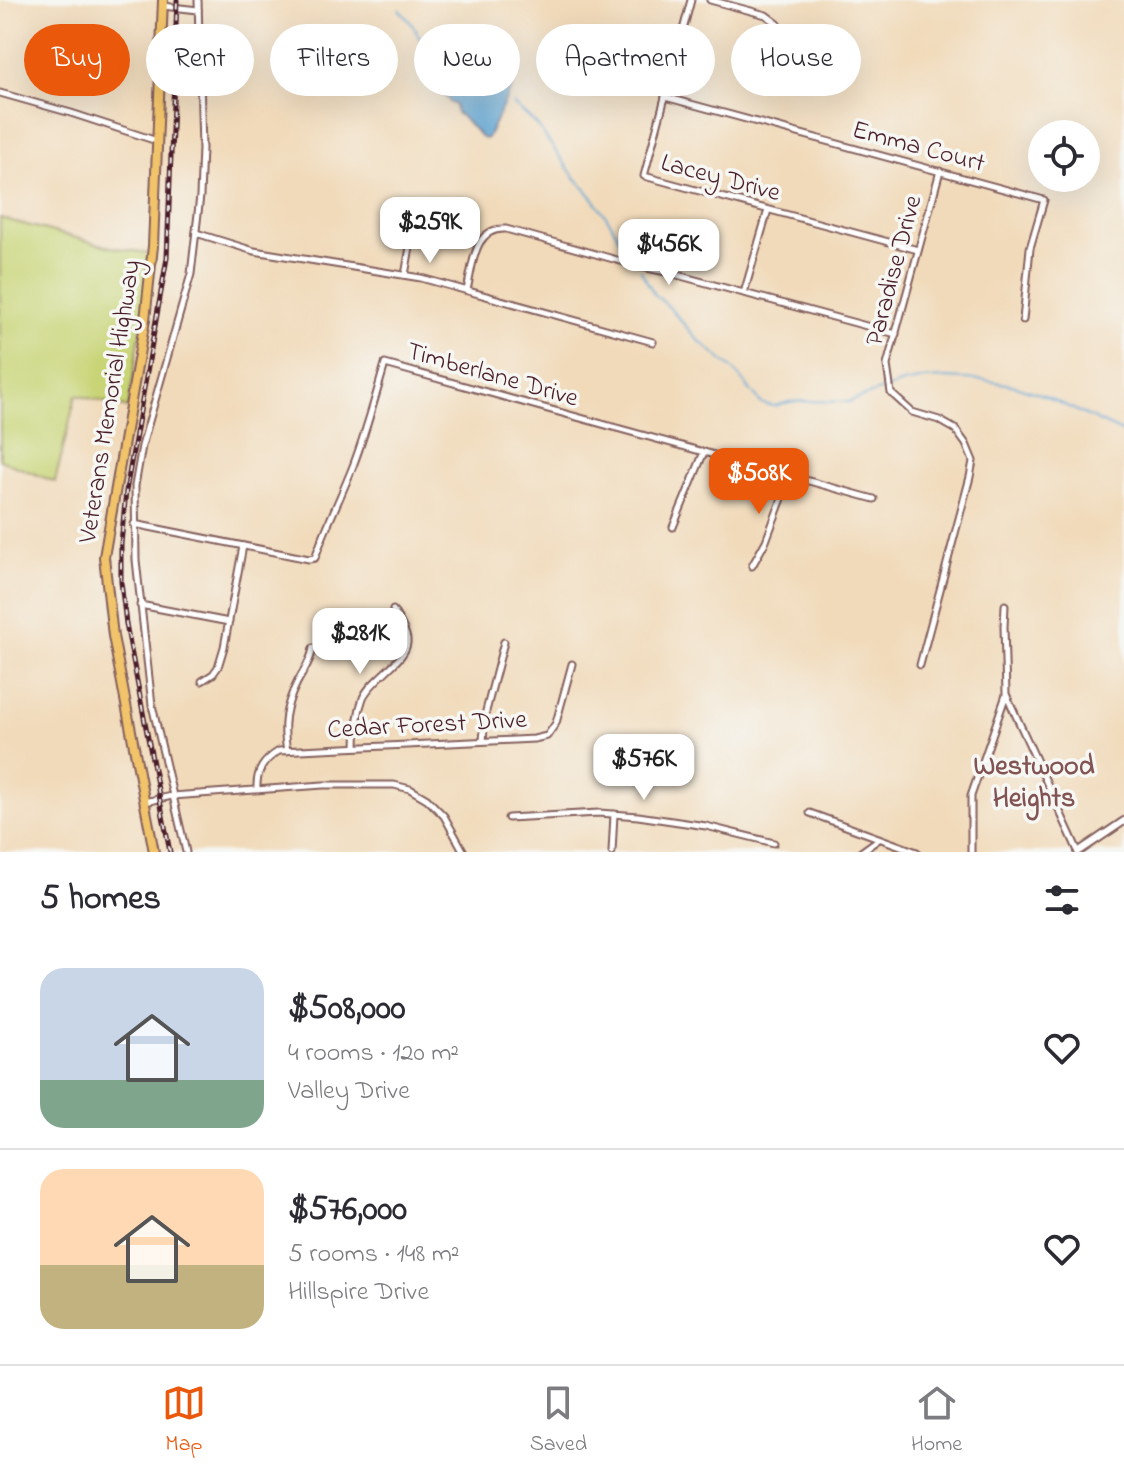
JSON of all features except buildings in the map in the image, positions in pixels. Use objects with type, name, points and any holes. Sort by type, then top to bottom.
[{"type":"main road","name":"Veterans Memorial Highway","points":[[154,852],[113,636],[104,557],[145,320],[153,246],[163,3]]},
{"type":"street","points":[[186,852],[152,705],[134,524],[135,486],[142,446],[191,274],[202,149],[198,0]]},
{"type":"street","name":"Lacey Drive","points":[[691,0],[644,176],[918,250]]},
{"type":"street","points":[[710,0],[766,15],[778,24]]},
{"type":"street","points":[[163,3],[198,10]]},
{"type":"street","points":[[0,93],[158,141]]},
{"type":"street","name":"Emma Court","points":[[665,97],[1044,200],[1030,248],[1023,320]]},
{"type":"street","name":"Paradise Drive","points":[[920,665],[973,461],[955,429],[939,420],[912,412],[891,393],[887,365],[940,171]]},
{"type":"street","points":[[744,293],[768,210]]},
{"type":"street","points":[[467,290],[479,242],[485,234],[506,229],[896,334]]},
{"type":"street","points":[[196,233],[254,251],[421,278],[653,342]]},
{"type":"street","points":[[405,275],[412,236]]},
{"type":"street","name":"Timberlane Drive","points":[[134,524],[315,558],[361,445],[385,364],[874,499]]},
{"type":"street","points":[[673,527],[704,452]]},
{"type":"street","points":[[752,566],[761,552],[790,477]]},
{"type":"street","points":[[202,681],[218,667],[243,546]]},
{"type":"street","points":[[140,605],[229,622]]},
{"type":"street","points":[[971,852],[971,796],[1006,694],[1005,605]]},
{"type":"street","points":[[356,747],[357,722],[364,696],[405,652],[408,641],[393,610]]},
{"type":"street","points":[[483,741],[485,715],[504,642]]},
{"type":"street","points":[[257,789],[260,769],[267,758],[279,751],[287,751],[283,730],[287,707],[312,657],[313,648]]},
{"type":"street","name":"Cedar Forest Drive","points":[[287,751],[547,736],[556,723],[572,664]]},
{"type":"street","points":[[1006,694],[1078,852],[1124,821]]},
{"type":"street","points":[[145,802],[172,796],[257,789],[394,785],[410,789],[427,799],[449,823],[464,852]]},
{"type":"street","points":[[810,813],[917,852]]},
{"type":"street","points":[[612,852],[614,814]]},
{"type":"street","points":[[508,818],[614,814],[706,826],[774,843]]},
{"type":"street","points":[[861,852],[879,839]]},
{"type":"green space","points":[[0,218],[111,247],[153,254],[128,408],[76,395],[55,482],[0,460]]},
{"type":"water","points":[[444,96],[508,96],[484,139],[456,114],[455,105]]},
{"type":"waterway","points":[[399,9],[414,28]]},
{"type":"waterway","points":[[513,104],[536,124],[594,199],[633,261]]},
{"type":"waterway","points":[[641,271],[654,294],[697,339],[733,369],[761,403],[775,406],[803,401],[848,402],[903,383],[925,379],[983,380],[1043,395],[1124,433]]},
{"type":"railway","points":[[170,852],[126,624],[121,544],[126,491],[167,258],[177,0]]},
{"type":"district","name":"Westwood Heights","points":[[1034,780]]}]
